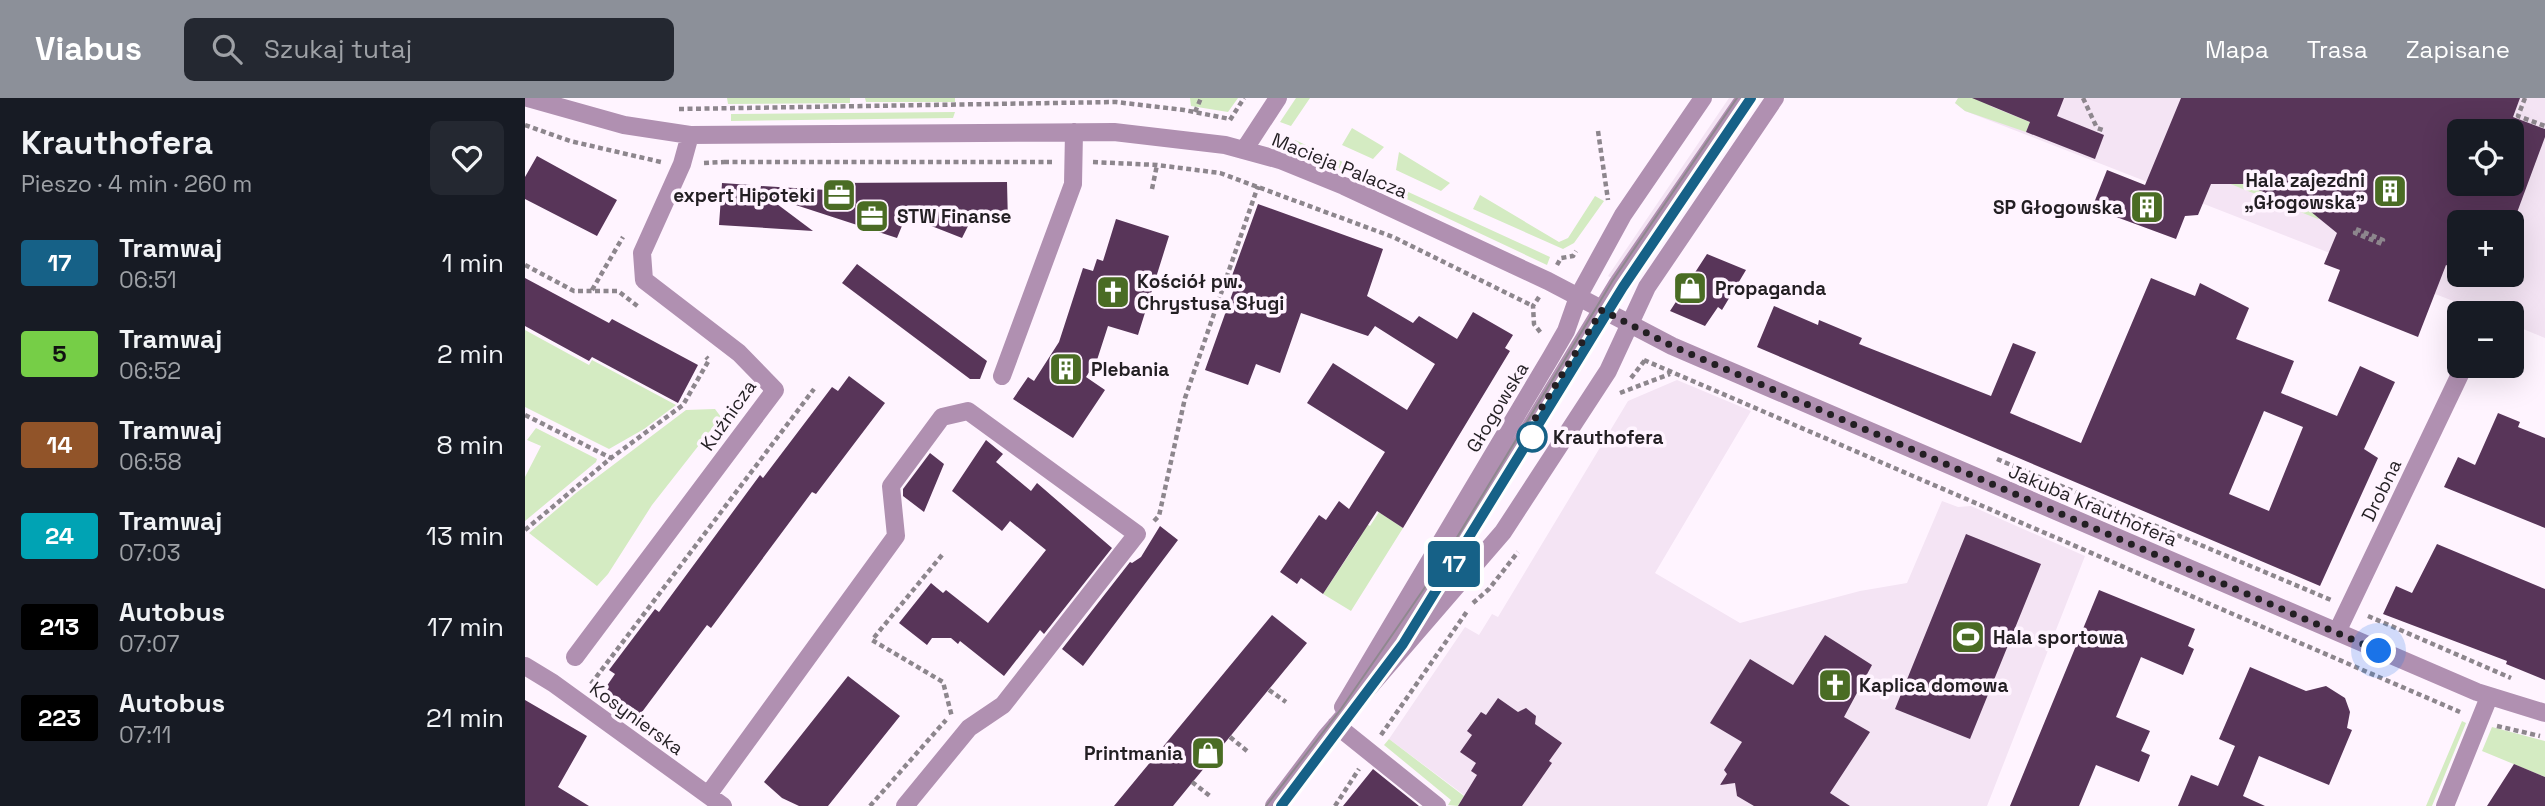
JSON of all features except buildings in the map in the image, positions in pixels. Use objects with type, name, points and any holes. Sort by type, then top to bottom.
[{"type":"street","name":"Macieja Palacza","points":[[529,98],[614,123],[690,135],[1074,132],[1149,134],[1244,150],[1344,186],[1602,310]]},
{"type":"street","points":[[1244,150],[1278,98]]},
{"type":"street","name":"Głogowska","points":[[1331,731],[1380,639],[1566,331],[1578,297],[1623,215],[1703,98]]},
{"type":"street","points":[[1437,806],[1370,751],[1331,731],[1398,640],[1445,568],[1602,310],[1745,98]]},
{"type":"street","name":"Głogowska","points":[[1273,806],[1331,731],[1503,532],[1592,398],[1608,371],[1628,324],[1662,264],[1775,98]]},
{"type":"street","points":[[1002,376],[1073,184],[1074,132]]},
{"type":"street","name":"Kuźnicza","points":[[575,657],[775,390],[739,354],[644,280],[642,253],[682,164],[690,135]]},
{"type":"street","name":"Jakuba Krauthofera","points":[[1602,310],[1656,339],[2489,697],[2545,712]]},
{"type":"street","name":"Drobna","points":[[2337,632],[2458,378]]},
{"type":"street","points":[[715,801],[896,536],[891,486],[942,417],[968,411],[1137,534],[1003,705],[969,728],[905,806]]},
{"type":"street","name":"Kosynierska","points":[[525,666],[553,683],[715,801]]},
{"type":"street","points":[[2445,806],[2489,697]]},
{"type":"path","points":[[1195,112],[1201,98]]},
{"type":"path","points":[[2083,98],[2097,128],[2103,130]]},
{"type":"path","points":[[2525,98],[2518,116],[2545,126]]},
{"type":"path","points":[[678,109],[1116,102],[1230,119]]},
{"type":"path","points":[[1598,131],[1609,205]]},
{"type":"path","points":[[724,162],[1073,162],[1157,165],[1220,173],[1393,237],[1533,306]]},
{"type":"path","points":[[1152,188],[1157,165]]},
{"type":"path","points":[[2357,229],[2383,240],[2382,244],[2355,233],[2357,229]]},
{"type":"path","points":[[525,265],[574,291],[618,291],[648,314]]},
{"type":"path","points":[[1656,339],[1644,360],[1671,373],[2479,720],[2545,737]]},
{"type":"path","points":[[525,530],[611,458],[683,405],[709,360],[699,352]]},
{"type":"path","points":[[1620,393],[1671,373]]},
{"type":"path","points":[[1613,405],[1628,380]]},
{"type":"path","points":[[600,671],[814,389]]},
{"type":"path","points":[[525,415],[611,458]]},
{"type":"path","points":[[1986,455],[2522,682]]},
{"type":"path","points":[[1335,806],[1470,606],[1489,589],[1524,544]]},
{"type":"path","points":[[942,555],[872,640],[943,682],[952,718]]},
{"type":"path","points":[[1269,690],[1286,702]]},
{"type":"path","points":[[1230,737],[1247,751]]},
{"type":"path","points":[[1192,782],[1210,796]]},
{"type":"shaded area","points":[[1729,98],[1758,98],[1632,288],[1608,276]]},
{"type":"shaded area","points":[[1958,98],[2545,98],[2545,338],[2524,329],[2524,301],[2453,301],[1965,111],[1955,103]]},
{"type":"shaded area","points":[[1677,380],[1751,411],[1655,573],[1740,623],[1860,591],[1907,583],[1942,501],[1958,507],[1971,506],[2085,556],[1987,806],[1458,806],[1464,795],[1389,739],[1465,627],[1479,635],[1492,614],[1498,617],[1628,401]]},
{"type":"green space","points":[[727,98],[850,98],[850,103],[728,104]]},
{"type":"green space","points":[[865,98],[955,98],[955,102],[866,102]]},
{"type":"green space","points":[[1190,98],[1238,98],[1228,112],[1191,106]]},
{"type":"green space","points":[[1296,98],[1310,98],[1291,126],[1280,122]]},
{"type":"green space","points":[[1958,98],[1993,98],[1990,106],[2030,122],[2026,132],[1965,111],[1955,103]]},
{"type":"green space","points":[[955,112],[953,118],[731,121],[731,114]]},
{"type":"green space","points":[[1352,128],[1384,147],[1373,159],[1342,145]]},
{"type":"green space","points":[[1295,140],[1550,257],[1547,265],[1362,178],[1291,149]]},
{"type":"green space","points":[[2162,151],[2322,216],[2318,219],[2173,161]]},
{"type":"green space","points":[[1399,152],[1450,183],[1441,191],[1396,170]]},
{"type":"green space","points":[[1480,195],[1559,242],[1568,238],[1595,196],[1604,201],[1574,243],[1563,249],[1473,209]]},
{"type":"green space","points":[[525,330],[589,365],[592,360],[676,405],[644,429],[609,449],[525,407]]},
{"type":"green space","points":[[715,409],[721,417],[652,505],[608,574],[597,586],[529,533],[576,493],[686,410]]},
{"type":"green space","points":[[536,428],[597,459],[525,521],[525,477],[541,446],[527,440]]},
{"type":"green space","points":[[1379,512],[1403,528],[1351,611],[1323,594],[1358,541],[1365,523],[1370,526]]},
{"type":"green space","points":[[2462,721],[2466,723],[2432,806],[2426,806]]},
{"type":"green space","points":[[2492,727],[2545,741],[2545,777],[2482,751]]},
{"type":"green space","points":[[1389,739],[1464,796],[1458,806],[1448,805],[1451,800],[1384,745]]},
{"type":"tram line","points":[[1266,806],[1341,709],[1439,567],[1613,280],[1737,98]]},
{"type":"tram line","points":[[1281,806],[1403,644],[1623,287],[1751,98]]},
{"type":"tram line","name":"17","points":[[1281,806],[1403,644],[1623,287],[1751,98]]},
{"type":"place","name":"Hala zajezdni „Głogowska”","points":[[2390,191]]},
{"type":"place","name":"expert Hipoteki","points":[[839,195]]},
{"type":"place","name":"SP Głogowska","points":[[2147,207]]},
{"type":"place","name":"STW Finanse","points":[[872,216]]},
{"type":"place","name":"Propaganda","points":[[1690,288]]},
{"type":"place","name":"Kościół pw. Chrystusa Sługi","points":[[1113,292]]},
{"type":"place","name":"Plebania","points":[[1066,369]]},
{"type":"place","name":"Krauthofera","points":[[1532,437]]},
{"type":"place","name":"Hala sportowa","points":[[1968,637]]},
{"type":"place","name":"Kaplica domowa","points":[[1835,685]]},
{"type":"place","name":"Printmania","points":[[1208,753]]},
{"type":"route","points":[[1532,437],[1526,433],[1602,310],[1656,339],[2379,651]]}]
